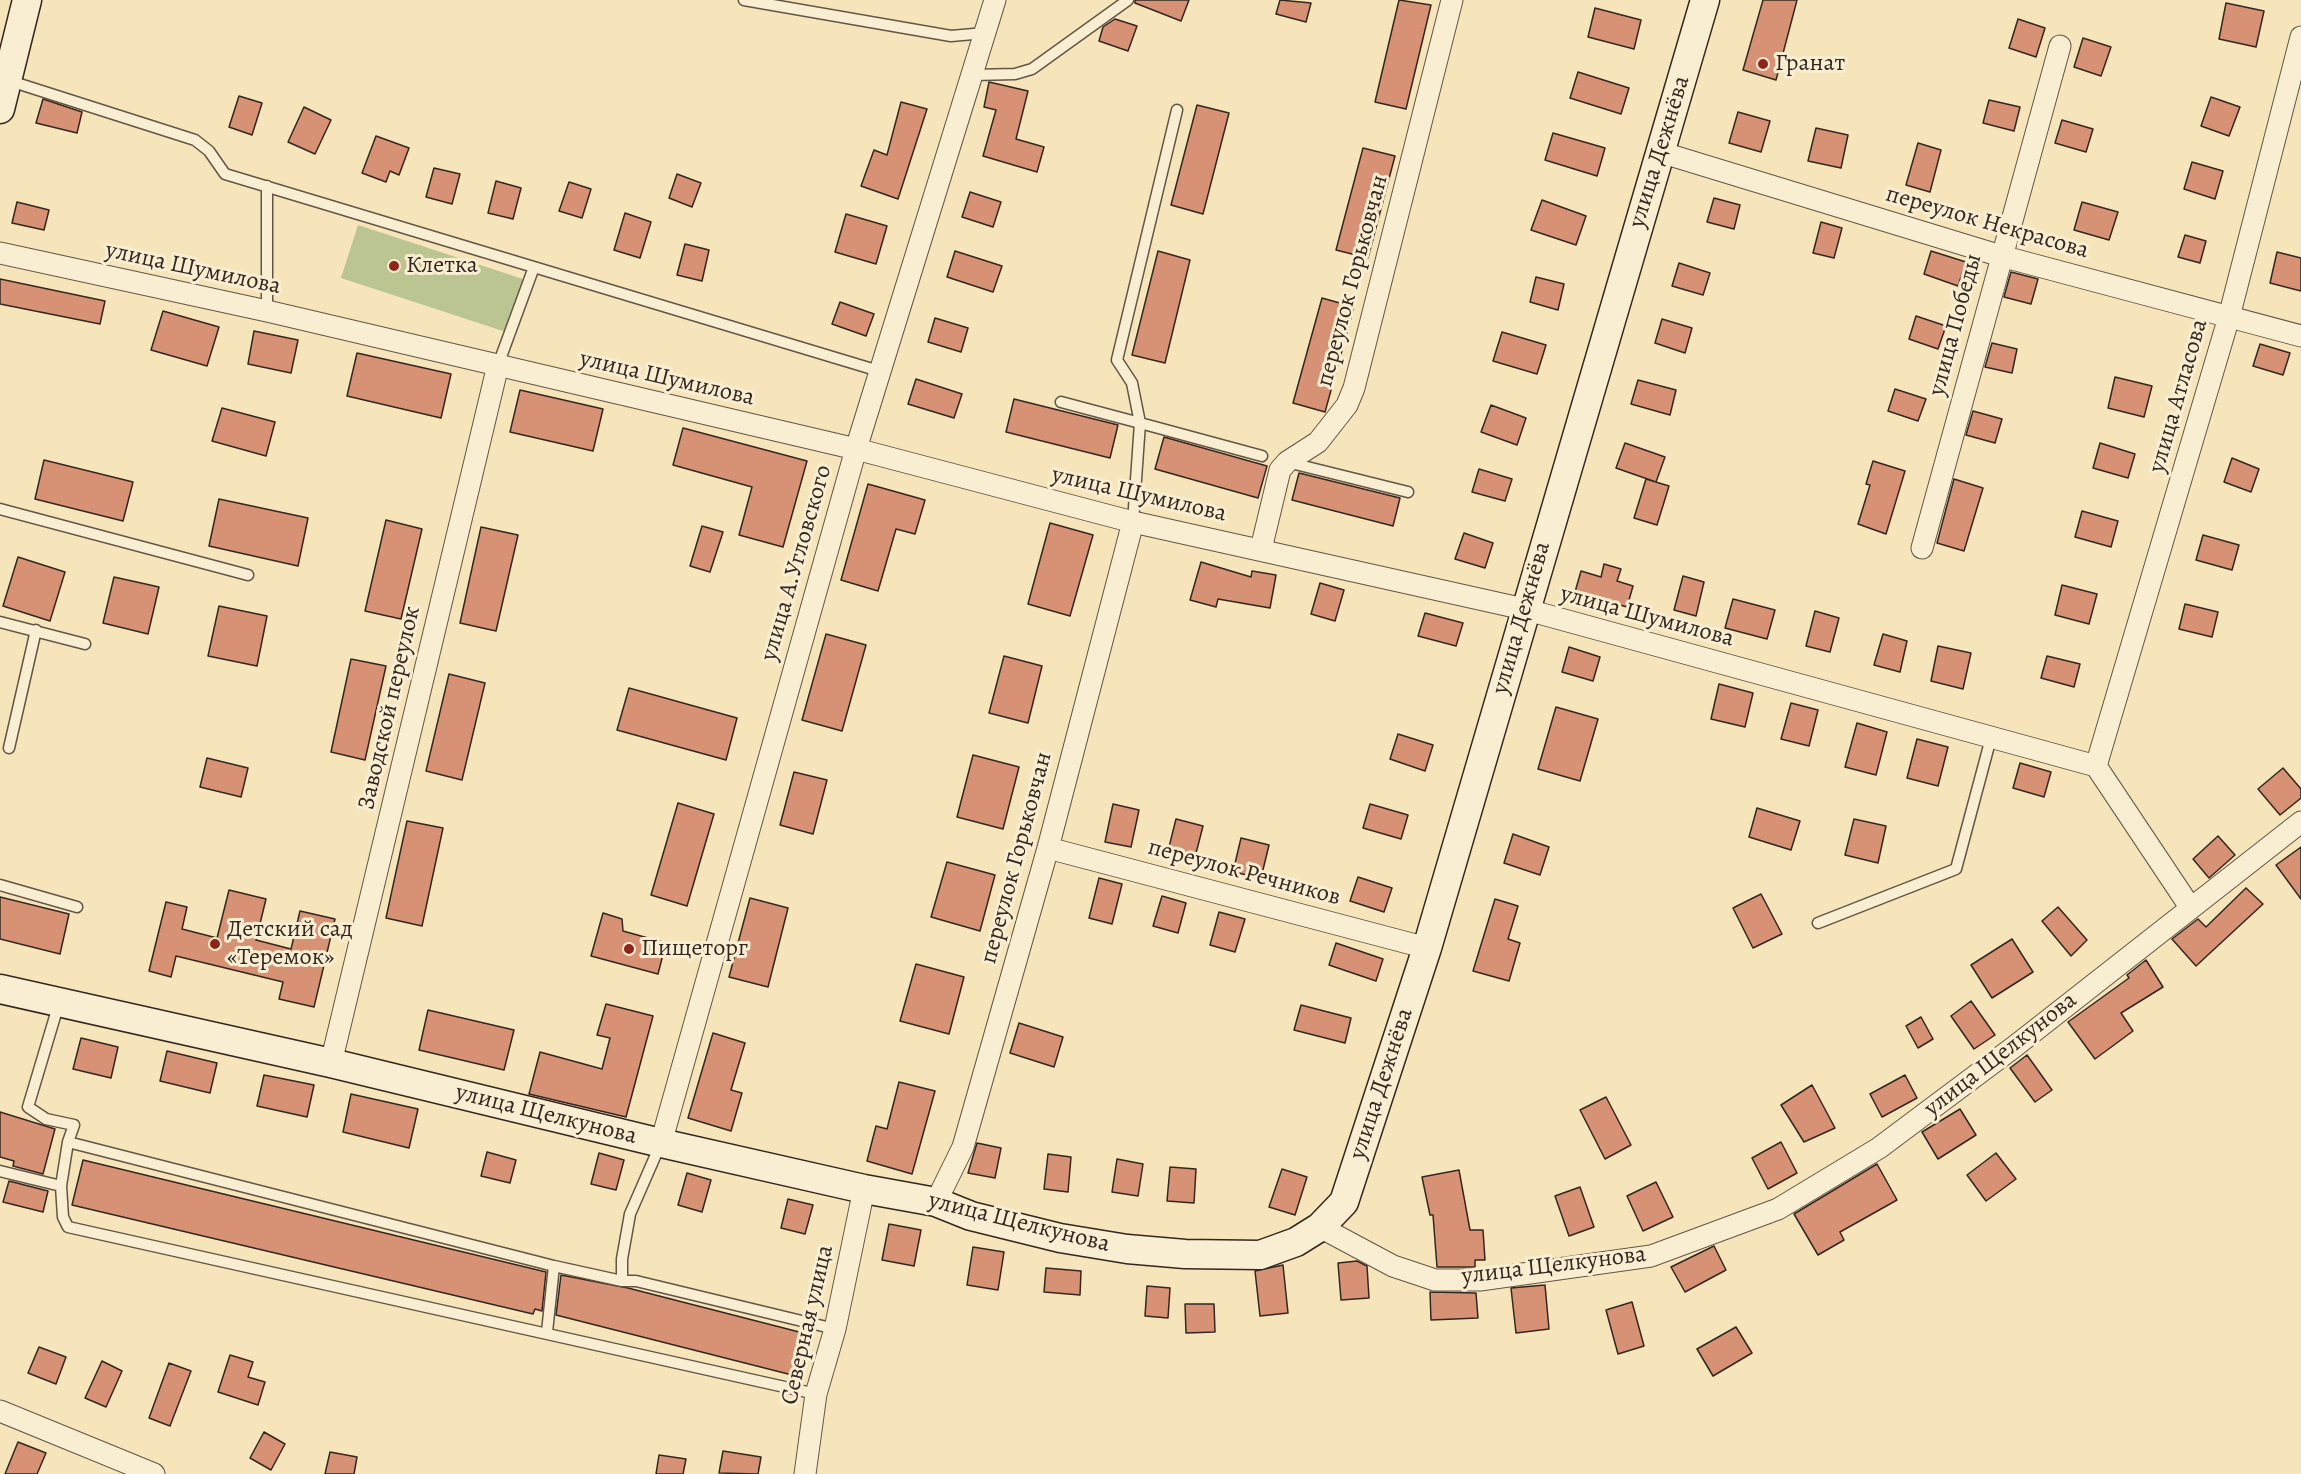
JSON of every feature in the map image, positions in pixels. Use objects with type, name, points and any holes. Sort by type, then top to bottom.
[{"type":"main road","points":[[0,109],[27,0]]},
{"type":"main road","name":"улица Дежнёва","points":[[1320,1227],[1344,1202],[1426,948],[1705,0]]},
{"type":"main road","name":"улица Щелкунова","points":[[0,990],[331,1063],[864,1189],[936,1202],[971,1216],[1060,1238],[1127,1249],[1185,1254],[1260,1256],[1296,1242],[1320,1227]]},
{"type":"street","name":"улица А.Угловского","points":[[662,1143],[856,449],[995,0]]},
{"type":"street","name":"переулок Горьковчан","points":[[1287,462],[1318,442],[1347,405],[1354,388],[1452,0]]},
{"type":"street","name":"улица Атласова","points":[[2096,766],[2229,317],[2301,37]]},
{"type":"street","name":"улица Победы","points":[[1922,548],[2060,46]]},
{"type":"street","name":"переулок Некрасова","points":[[1660,152],[2001,256],[2301,336]]},
{"type":"street","name":"улица Шумилова","points":[[0,253],[267,311],[856,449],[1133,522],[1524,609],[2096,766]]},
{"type":"street","name":"Заводской переулок","points":[[331,1063],[498,365]]},
{"type":"street","points":[[1262,549],[1280,470],[1287,462]]},
{"type":"street","name":"переулок Горьковчан","points":[[936,1202],[963,1148],[1048,848],[1133,522]]},
{"type":"street","points":[[2096,766],[2190,906]]},
{"type":"street","name":"улица Щелкунова","points":[[1320,1227],[1393,1266],[1436,1280],[1479,1280],[1651,1256],[1767,1213],[1879,1148],[2014,1047],[2190,906],[2301,822]]},
{"type":"street","name":"переулок Речников","points":[[1048,848],[1426,948]]},
{"type":"street","name":"Северная улица","points":[[805,1474],[816,1394],[835,1329],[864,1189]]},
{"type":"street","points":[[0,1411],[154,1474]]},
{"type":"lane","points":[[744,0],[951,36],[986,33]]},
{"type":"lane","points":[[973,75],[1015,74],[1032,69],[1128,0]]},
{"type":"lane","points":[[7,80],[195,140],[209,151],[225,174],[879,371]]},
{"type":"lane","points":[[1133,522],[1140,423],[1132,383],[1117,360],[1177,110]]},
{"type":"lane","points":[[267,186],[267,311]]},
{"type":"lane","points":[[498,365],[534,267]]},
{"type":"lane","points":[[1061,402],[1262,456]]},
{"type":"lane","points":[[1287,462],[1408,492]]},
{"type":"lane","points":[[0,509],[248,575]]},
{"type":"lane","points":[[0,622],[85,644]]},
{"type":"lane","points":[[9,748],[36,630]]},
{"type":"lane","points":[[1818,923],[1956,869],[1990,738]]},
{"type":"lane","points":[[0,885],[77,906]]},
{"type":"lane","points":[[59,1003],[28,1107],[46,1119],[74,1125],[68,1142],[61,1186],[63,1217],[68,1227],[547,1332],[816,1394]]},
{"type":"lane","points":[[68,1142],[554,1266],[622,1281],[636,1281],[835,1329]]},
{"type":"lane","points":[[622,1281],[622,1259],[630,1214],[662,1143]]},
{"type":"lane","points":[[0,1171],[61,1186]]},
{"type":"lane","points":[[547,1332],[554,1266]]},
{"type":"green space","points":[[358,225],[523,279],[506,332],[341,278]]},
{"type":"building","points":[[1135,0],[1189,0],[1181,21],[1135,3]]},
{"type":"building","points":[[1280,0],[1311,3],[1306,22],[1276,14]]},
{"type":"building","points":[[1399,0],[1431,5],[1406,109],[1375,102]]},
{"type":"building","points":[[1763,0],[1797,0],[1776,80],[1743,70]]},
{"type":"building","points":[[2226,3],[2264,11],[2256,47],[2219,39]]},
{"type":"building","points":[[1595,8],[1641,20],[1634,49],[1588,37]]},
{"type":"building","points":[[1115,19],[1137,26],[1128,51],[1099,41],[1103,27]]},
{"type":"building","points":[[2018,19],[2045,28],[2036,57],[2009,48]]},
{"type":"building","points":[[2083,38],[2111,47],[2101,76],[2074,67]]},
{"type":"building","points":[[1578,72],[1629,88],[1621,114],[1570,98]]},
{"type":"building","points":[[989,82],[1028,91],[1016,139],[1044,147],[1037,172],[983,156],[996,110],[984,107]]},
{"type":"building","points":[[239,96],[262,103],[252,135],[229,127]]},
{"type":"building","points":[[2211,97],[2240,107],[2229,136],[2201,126]]},
{"type":"building","points":[[43,99],[82,112],[77,133],[36,123]]},
{"type":"building","points":[[1989,100],[2020,107],[2014,131],[1983,123]]},
{"type":"building","points":[[901,102],[927,109],[898,199],[861,186],[874,150],[887,155]]},
{"type":"building","points":[[1197,105],[1229,113],[1203,214],[1171,205]]},
{"type":"building","points":[[304,107],[331,120],[315,154],[288,142]]},
{"type":"building","points":[[1738,112],[1770,121],[1761,152],[1729,143]]},
{"type":"building","points":[[2062,120],[2093,129],[2086,152],[2055,143]]},
{"type":"building","points":[[1816,128],[1848,135],[1841,168],[1808,161]]},
{"type":"building","points":[[1553,133],[1605,148],[1597,176],[1545,160]]},
{"type":"building","points":[[376,136],[409,148],[399,175],[390,171],[386,182],[362,173]]},
{"type":"building","points":[[1918,143],[1941,150],[1930,192],[1906,185]]},
{"type":"building","points":[[1363,148],[1395,156],[1368,258],[1336,250]]},
{"type":"building","points":[[2192,162],[2223,171],[2215,199],[2184,189]]},
{"type":"building","points":[[434,168],[460,174],[452,204],[426,197]]},
{"type":"building","points":[[677,174],[701,183],[692,207],[669,198]]},
{"type":"building","points":[[496,181],[521,188],[513,219],[488,213]]},
{"type":"building","points":[[569,182],[591,189],[582,218],[559,211]]},
{"type":"building","points":[[970,192],[1001,202],[993,227],[962,217]]},
{"type":"building","points":[[1714,198],[1740,205],[1734,229],[1707,222]]},
{"type":"building","points":[[1542,200],[1586,216],[1576,245],[1531,230]]},
{"type":"building","points":[[17,202],[49,210],[44,230],[12,223]]},
{"type":"building","points":[[2082,202],[2118,212],[2109,240],[2074,230]]},
{"type":"building","points":[[625,213],[651,222],[640,258],[614,250]]},
{"type":"building","points":[[846,214],[887,226],[876,264],[835,252]]},
{"type":"building","points":[[1821,222],[1842,228],[1834,258],[1813,253]]},
{"type":"building","points":[[2185,235],[2206,241],[2200,263],[2178,257]]},
{"type":"building","points":[[685,244],[709,250],[702,281],[677,275]]},
{"type":"building","points":[[955,251],[1002,266],[993,292],[947,277]]},
{"type":"building","points":[[1158,251],[1190,260],[1165,363],[1132,355]]},
{"type":"building","points":[[1931,251],[1966,262],[1958,286],[1924,274]]},
{"type":"building","points":[[2277,252],[2301,258],[2301,291],[2270,283]]},
{"type":"building","points":[[1679,263],[1710,273],[1703,295],[1672,286]]},
{"type":"building","points":[[2011,272],[2038,279],[2031,304],[2004,297]]},
{"type":"building","points":[[1536,277],[1564,284],[1558,310],[1530,302]]},
{"type":"building","points":[[0,279],[105,301],[100,324],[0,304]]},
{"type":"building","points":[[1322,298],[1354,307],[1325,412],[1293,403]]},
{"type":"building","points":[[840,302],[874,314],[866,336],[832,324]]},
{"type":"building","points":[[163,311],[219,327],[207,366],[151,350]]},
{"type":"building","points":[[1916,316],[1946,326],[1938,349],[1909,339]]},
{"type":"building","points":[[935,318],[968,328],[961,352],[928,342]]},
{"type":"building","points":[[1662,319],[1692,328],[1685,353],[1655,343]]},
{"type":"building","points":[[254,331],[298,340],[291,373],[248,364]]},
{"type":"building","points":[[1502,332],[1546,345],[1537,374],[1493,361]]},
{"type":"building","points":[[1992,343],[2017,349],[2012,373],[1985,367]]},
{"type":"building","points":[[2260,344],[2290,353],[2283,375],[2253,366]]},
{"type":"building","points":[[357,353],[451,374],[441,418],[347,396]]},
{"type":"building","points":[[2115,377],[2152,386],[2144,417],[2108,408]]},
{"type":"building","points":[[916,379],[962,394],[954,418],[908,404]]},
{"type":"building","points":[[1638,380],[1676,390],[1670,415],[1631,404]]},
{"type":"building","points":[[1895,389],[1926,399],[1918,421],[1888,411]]},
{"type":"building","points":[[520,390],[603,409],[593,451],[510,432]]},
{"type":"building","points":[[1014,399],[1118,425],[1110,458],[1006,432]]},
{"type":"building","points":[[1491,405],[1526,418],[1517,445],[1481,432]]},
{"type":"building","points":[[222,408],[275,422],[266,456],[212,441]]},
{"type":"building","points":[[1973,411],[2002,419],[1995,443],[1966,435]]},
{"type":"building","points":[[683,428],[807,461],[783,547],[739,535],[752,487],[673,465]]},
{"type":"building","points":[[1164,437],[1267,466],[1258,498],[1155,469]]},
{"type":"building","points":[[1625,443],[1665,457],[1656,482],[1616,468]]},
{"type":"building","points":[[2100,443],[2135,454],[2128,478],[2093,468]]},
{"type":"building","points":[[2232,458],[2259,469],[2251,492],[2224,482]]},
{"type":"building","points":[[44,460],[133,482],[123,521],[35,499]]},
{"type":"building","points":[[1873,461],[1905,471],[1886,534],[1858,524],[1870,485],[1866,484]]},
{"type":"building","points":[[1479,469],[1512,479],[1505,501],[1472,492]]},
{"type":"building","points":[[1299,473],[1400,498],[1393,526],[1292,500]]},
{"type":"building","points":[[1646,479],[1669,486],[1657,525],[1634,518]]},
{"type":"building","points":[[1954,479],[1983,488],[1964,551],[1937,543]]},
{"type":"building","points":[[868,484],[925,500],[915,534],[896,529],[878,591],[841,580]]},
{"type":"building","points":[[219,499],[308,518],[298,566],[209,546]]},
{"type":"building","points":[[2082,511],[2118,521],[2111,547],[2075,537]]},
{"type":"building","points":[[386,520],[422,529],[401,619],[365,611]]},
{"type":"building","points":[[1050,523],[1093,535],[1070,616],[1028,604]]},
{"type":"building","points":[[702,526],[723,532],[710,572],[690,566]]},
{"type":"building","points":[[481,527],[518,535],[496,631],[460,623]]},
{"type":"building","points":[[1464,533],[1493,543],[1485,568],[1455,559]]},
{"type":"building","points":[[2203,535],[2239,545],[2232,570],[2196,560]]},
{"type":"building","points":[[18,557],[65,572],[50,621],[3,606]]},
{"type":"building","points":[[1201,562],[1251,577],[1252,571],[1276,575],[1270,608],[1218,599],[1216,607],[1190,600]]},
{"type":"building","points":[[1604,564],[1621,569],[1617,581],[1633,586],[1627,607],[1575,592],[1581,571],[1601,577]]},
{"type":"building","points":[[1683,576],[1704,582],[1696,616],[1674,610]]},
{"type":"building","points":[[114,577],[159,587],[148,634],[103,623]]},
{"type":"building","points":[[1320,583],[1344,590],[1335,621],[1311,614]]},
{"type":"building","points":[[2062,585],[2097,594],[2089,624],[2055,615]]},
{"type":"building","points":[[1733,599],[1775,610],[1767,639],[1725,628]]},
{"type":"building","points":[[2185,604],[2218,612],[2212,637],[2179,629]]},
{"type":"building","points":[[219,606],[267,616],[257,666],[208,656]]},
{"type":"building","points":[[1815,611],[1839,618],[1830,652],[1806,646]]},
{"type":"building","points":[[1425,613],[1463,623],[1456,646],[1418,636]]},
{"type":"building","points":[[826,634],[866,645],[842,731],[802,720]]},
{"type":"building","points":[[1883,634],[1907,641],[1900,672],[1874,665]]},
{"type":"building","points":[[1938,646],[1971,653],[1963,689],[1931,681]]},
{"type":"building","points":[[1569,647],[1600,657],[1593,681],[1562,672]]},
{"type":"building","points":[[1004,656],[1042,666],[1028,723],[989,713]]},
{"type":"building","points":[[2047,656],[2080,664],[2074,687],[2041,678]]},
{"type":"building","points":[[351,659],[386,666],[365,760],[331,752]]},
{"type":"building","points":[[449,674],[485,683],[462,780],[426,771]]},
{"type":"building","points":[[1719,684],[1753,693],[1745,727],[1711,719]]},
{"type":"building","points":[[629,688],[737,718],[726,760],[617,730]]},
{"type":"building","points":[[1791,703],[1818,710],[1809,746],[1781,739]]},
{"type":"building","points":[[1556,707],[1598,719],[1580,781],[1538,769]]},
{"type":"building","points":[[1857,723],[1887,732],[1876,775],[1845,767]]},
{"type":"building","points":[[1398,734],[1433,745],[1425,771],[1390,759]]},
{"type":"building","points":[[1917,739],[1948,747],[1938,786],[1907,778]]},
{"type":"building","points":[[973,755],[1019,767],[1003,829],[957,817]]},
{"type":"building","points":[[207,758],[248,768],[241,797],[200,787]]},
{"type":"building","points":[[2020,763],[2051,772],[2044,797],[2013,788]]},
{"type":"building","points":[[2283,768],[2301,789],[2301,798],[2280,815],[2258,789]]},
{"type":"building","points":[[794,772],[827,780],[813,834],[780,825]]},
{"type":"building","points":[[678,803],[714,814],[687,906],[651,895]]},
{"type":"building","points":[[1113,804],[1139,810],[1131,847],[1105,842]]},
{"type":"building","points":[[1370,804],[1408,815],[1401,839],[1363,828]]},
{"type":"building","points":[[1757,808],[1800,821],[1791,850],[1749,837]]},
{"type":"building","points":[[1176,819],[1203,826],[1194,861],[1167,855]]},
{"type":"building","points":[[1854,819],[1886,826],[1878,863],[1845,855]]},
{"type":"building","points":[[407,821],[443,828],[422,926],[386,918]]},
{"type":"building","points":[[1513,834],[1549,847],[1540,875],[1504,863]]},
{"type":"building","points":[[2218,836],[2235,855],[2209,878],[2193,859]]},
{"type":"building","points":[[1241,838],[1269,845],[1261,878],[1233,872]]},
{"type":"building","points":[[2301,847],[2301,899],[2276,865]]},
{"type":"building","points":[[947,862],[995,875],[980,931],[931,917]]},
{"type":"building","points":[[1358,877],[1392,888],[1384,912],[1350,901]]},
{"type":"building","points":[[1099,878],[1122,884],[1112,924],[1089,918]]},
{"type":"building","points":[[2246,888],[2263,904],[2196,966],[2172,939],[2198,919],[2206,927]]},
{"type":"building","name":"Детский сад «Теремок»","points":[[229,890],[266,899],[256,940],[291,949],[300,911],[335,919],[314,1007],[279,999],[283,982],[176,956],[171,977],[149,971],[166,902],[187,907],[182,929],[217,938]]},
{"type":"building","points":[[1761,894],[1782,934],[1753,948],[1733,908]]},
{"type":"building","points":[[1162,896],[1186,903],[1178,933],[1153,926]]},
{"type":"building","points":[[0,897],[69,914],[60,954],[0,939]]},
{"type":"building","points":[[750,898],[788,908],[768,987],[729,977]]},
{"type":"building","points":[[1495,899],[1518,906],[1508,939],[1520,943],[1509,981],[1473,971]]},
{"type":"building","points":[[2058,907],[2087,940],[2071,956],[2042,921]]},
{"type":"building","points":[[1219,912],[1245,919],[1235,952],[1210,945]]},
{"type":"building","name":"Пищеторг","points":[[603,913],[622,919],[623,931],[666,943],[658,974],[591,956]]},
{"type":"building","points":[[2012,939],[2033,972],[1992,998],[1971,965]]},
{"type":"building","points":[[1336,943],[1383,959],[1376,981],[1329,965]]},
{"type":"building","points":[[2146,960],[2163,987],[2121,1013],[2133,1031],[2095,1059],[2068,1022],[2129,978],[2127,975]]},
{"type":"building","points":[[916,964],[964,977],[949,1034],[900,1021]]},
{"type":"building","points":[[1971,1001],[1995,1035],[1974,1049],[1951,1016]]},
{"type":"building","points":[[606,1004],[653,1016],[626,1117],[529,1094],[540,1052],[602,1069],[610,1038],[597,1035]]},
{"type":"building","points":[[1301,1005],[1351,1018],[1345,1043],[1294,1030]]},
{"type":"building","points":[[428,1010],[514,1030],[504,1070],[419,1050]]},
{"type":"building","points":[[1921,1017],[1933,1039],[1918,1048],[1906,1026]]},
{"type":"building","points":[[1019,1023],[1063,1037],[1054,1067],[1010,1053]]},
{"type":"building","points":[[713,1033],[745,1043],[731,1090],[742,1093],[731,1131],[688,1118]]},
{"type":"building","points":[[81,1038],[118,1047],[111,1078],[73,1069]]},
{"type":"building","points":[[167,1051],[217,1063],[210,1093],[160,1081]]},
{"type":"building","points":[[2027,1055],[2052,1090],[2035,1102],[2010,1068]]},
{"type":"building","points":[[264,1075],[314,1085],[307,1117],[257,1106]]},
{"type":"building","points":[[1905,1075],[1917,1098],[1882,1117],[1870,1094]]},
{"type":"building","points":[[899,1082],[935,1091],[912,1174],[867,1161],[876,1126],[887,1129]]},
{"type":"building","points":[[1812,1085],[1835,1128],[1804,1142],[1781,1105]]},
{"type":"building","points":[[351,1094],[418,1109],[409,1148],[343,1132]]},
{"type":"building","points":[[1606,1097],[1631,1145],[1605,1159],[1580,1110]]},
{"type":"building","points":[[1960,1109],[1976,1135],[1938,1159],[1922,1132]]},
{"type":"building","points":[[0,1112],[55,1129],[43,1174],[13,1166],[14,1161],[0,1157]]},
{"type":"building","points":[[1781,1142],[1797,1173],[1768,1189],[1752,1158]]},
{"type":"building","points":[[977,1143],[1001,1148],[995,1178],[968,1173]]},
{"type":"building","points":[[487,1152],[516,1160],[510,1183],[481,1176]]},
{"type":"building","points":[[599,1153],[624,1160],[616,1190],[591,1184]]},
{"type":"building","points":[[1996,1153],[2016,1179],[1986,1201],[1967,1175]]},
{"type":"building","points":[[1048,1154],[1071,1157],[1068,1192],[1044,1189]]},
{"type":"building","points":[[1117,1159],[1143,1164],[1138,1196],[1112,1192]]},
{"type":"building","points":[[83,1160],[546,1272],[542,1311],[535,1309],[533,1314],[72,1205]]},
{"type":"building","points":[[1877,1164],[1897,1200],[1840,1232],[1844,1240],[1818,1255],[1794,1214]]},
{"type":"building","points":[[1170,1167],[1196,1169],[1194,1203],[1167,1201]]},
{"type":"building","points":[[1282,1169],[1307,1177],[1295,1215],[1269,1207]]},
{"type":"building","points":[[1459,1170],[1470,1230],[1483,1230],[1485,1260],[1475,1260],[1475,1267],[1437,1267],[1433,1215],[1430,1215],[1422,1177]]},
{"type":"building","points":[[687,1173],[711,1180],[702,1212],[678,1205]]},
{"type":"building","points":[[9,1181],[48,1191],[43,1212],[3,1202]]},
{"type":"building","points":[[1656,1182],[1673,1217],[1643,1231],[1627,1196]]},
{"type":"building","points":[[1580,1187],[1594,1227],[1569,1236],[1555,1196]]},
{"type":"building","points":[[788,1199],[813,1205],[805,1234],[781,1228]]},
{"type":"building","points":[[889,1224],[921,1230],[914,1266],[882,1260]]},
{"type":"building","points":[[1714,1246],[1726,1270],[1685,1292],[1671,1267]]},
{"type":"building","points":[[973,1247],[1004,1252],[998,1290],[967,1285]]},
{"type":"building","points":[[1357,1261],[1367,1266],[1369,1298],[1341,1300],[1338,1263]]},
{"type":"building","points":[[1283,1265],[1288,1313],[1260,1316],[1255,1271]]},
{"type":"building","points":[[1046,1268],[1081,1271],[1080,1295],[1044,1292]]},
{"type":"building","points":[[561,1275],[628,1288],[807,1334],[796,1376],[556,1315]]},
{"type":"building","points":[[1545,1285],[1549,1329],[1516,1333],[1511,1288]]},
{"type":"building","points":[[1147,1286],[1170,1288],[1168,1318],[1145,1316]]},
{"type":"building","points":[[1430,1292],[1476,1293],[1478,1318],[1431,1320]]},
{"type":"building","points":[[1632,1302],[1644,1346],[1618,1354],[1606,1310]]},
{"type":"building","points":[[1185,1304],[1214,1304],[1215,1332],[1186,1333]]},
{"type":"building","points":[[1736,1327],[1752,1353],[1713,1376],[1697,1349]]},
{"type":"building","points":[[39,1347],[66,1357],[56,1384],[28,1373]]},
{"type":"building","points":[[230,1355],[253,1362],[248,1377],[265,1382],[258,1405],[218,1392]]},
{"type":"building","points":[[102,1361],[122,1371],[106,1407],[85,1398]]},
{"type":"building","points":[[169,1363],[191,1371],[170,1426],[149,1418]]},
{"type":"building","points":[[264,1432],[285,1444],[271,1470],[250,1458]]},
{"type":"building","points":[[18,1442],[46,1453],[37,1474],[5,1474]]},
{"type":"building","points":[[723,1451],[761,1457],[758,1474],[719,1473]]},
{"type":"building","points":[[330,1452],[357,1457],[354,1474],[325,1474]]},
{"type":"building","points":[[659,1455],[686,1459],[683,1474],[656,1474]]},
{"type":"place","name":"Гранат","points":[[1763,64]]},
{"type":"place","name":"Клетка","points":[[394,266]]},
{"type":"place","name":"Детский сад «Теремок»","points":[[215,944]]},
{"type":"place","name":"Пищеторг","points":[[629,949]]}]
